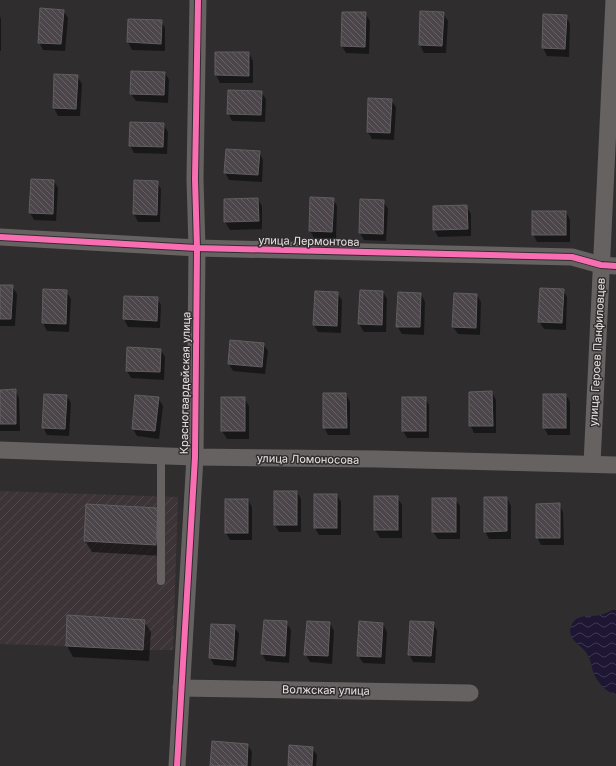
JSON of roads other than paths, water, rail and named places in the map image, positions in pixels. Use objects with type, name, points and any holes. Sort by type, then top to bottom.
[{"type":"street","name":"Красногвардейская улица","points":[[177,766],[195,457],[195,179],[198,0]]},
{"type":"street","name":"улица Героев Панфиловцев","points":[[592,464],[609,266],[614,0]]},
{"type":"street","name":"улица Лермонтова","points":[[0,237],[196,248],[572,257],[609,266]]},
{"type":"street","name":"улица Ломоносова","points":[[0,450],[195,457],[377,459],[616,465]]},
{"type":"street","name":"Волжская улица","points":[[181,688],[470,693]]},
{"type":"lane","points":[[161,456],[161,581]]},
{"type":"water","points":[[612,610],[616,610],[616,695],[606,690],[598,681],[594,674],[590,659],[574,640],[570,631],[572,624],[579,617],[601,615]]}]
